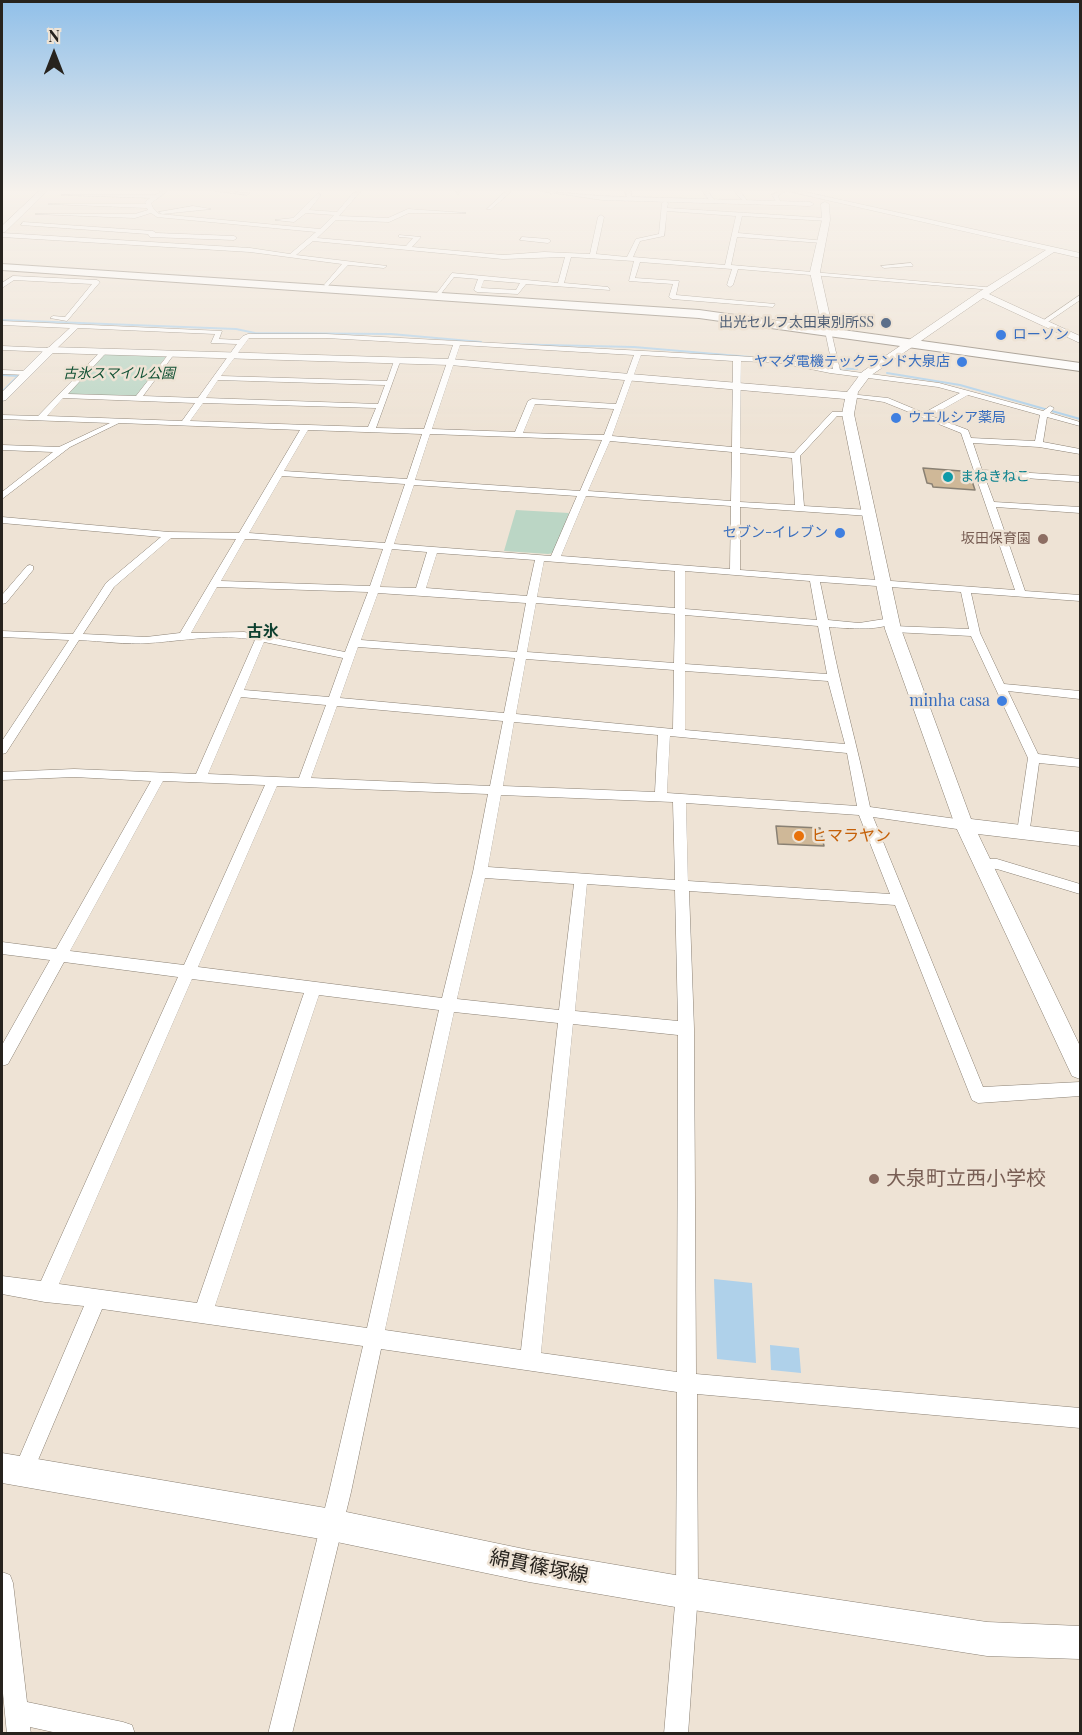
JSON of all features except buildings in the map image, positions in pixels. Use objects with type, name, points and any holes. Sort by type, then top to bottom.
[{"type":"highway","points":[[102,272],[661,311],[828,328]]},
{"type":"highway","points":[[115,272],[662,308],[774,320],[1080,365]]},
{"type":"street","points":[[327,285],[338,272]]},
{"type":"street","points":[[506,280],[511,272]]},
{"type":"street","points":[[560,285],[564,272]]},
{"type":"street","points":[[634,272],[631,280],[677,282],[672,297],[773,303],[774,320]]},
{"type":"street","points":[[730,285],[734,272]]},
{"type":"street","points":[[837,372],[815,272],[993,288]]},
{"type":"street","points":[[1018,272],[914,341],[881,367],[866,374],[858,381],[849,396],[848,414],[892,625],[964,825],[1080,1069]]},
{"type":"street","points":[[440,293],[452,275],[608,289]]},
{"type":"street","points":[[482,277],[477,290],[518,292],[524,282]]},
{"type":"street","points":[[2,286],[13,278],[97,282],[67,319],[2,317]]},
{"type":"street","points":[[982,294],[1080,340]]},
{"type":"street","points":[[1043,323],[1080,297]]},
{"type":"street","points":[[2,323],[220,332],[214,341],[241,342]]},
{"type":"street","points":[[2,398],[76,326]]},
{"type":"street","points":[[184,424],[231,355],[248,336],[326,336],[781,361],[837,372],[939,385],[1080,424]]},
{"type":"street","points":[[303,783],[374,589],[457,343]]},
{"type":"street","points":[[2,348],[450,362],[885,400],[962,430],[969,440],[1021,593]]},
{"type":"street","points":[[40,419],[102,352]]},
{"type":"street","points":[[138,398],[171,353]]},
{"type":"street","points":[[555,558],[607,438],[638,354]]},
{"type":"street","points":[[735,572],[737,358]]},
{"type":"street","points":[[371,431],[398,361]]},
{"type":"street","points":[[907,371],[977,386]]},
{"type":"street","points":[[2,372],[27,373]]},
{"type":"street","points":[[216,378],[390,383]]},
{"type":"street","points":[[926,415],[969,392]]},
{"type":"street","points":[[62,396],[380,406]]},
{"type":"street","points":[[1027,400],[1080,414]]},
{"type":"street","points":[[518,435],[532,401],[620,406]]},
{"type":"street","points":[[1040,444],[1044,414],[1051,406]]},
{"type":"street","points":[[800,508],[796,456],[835,414],[848,414]]},
{"type":"street","points":[[2,417],[607,438],[796,456]]},
{"type":"street","points":[[2,496],[59,450],[118,422]]},
{"type":"street","points":[[184,636],[305,428]]},
{"type":"street","points":[[969,440],[1040,444],[1080,451]]},
{"type":"street","points":[[2,447],[59,450]]},
{"type":"street","points":[[979,472],[1080,479]]},
{"type":"street","points":[[279,473],[868,513]]},
{"type":"street","points":[[2,481],[21,481]]},
{"type":"street","points":[[990,504],[1080,510]]},
{"type":"street","points":[[2,520],[169,535],[241,535],[1080,598]]},
{"type":"street","points":[[2,750],[110,585],[169,535]]},
{"type":"street","points":[[420,591],[433,549]]},
{"type":"street","points":[[280,1734],[332,1525],[448,1005],[480,872],[540,557]]},
{"type":"street","points":[[2,601],[30,568]]},
{"type":"street","points":[[679,733],[680,568]]},
{"type":"street","points":[[815,579],[833,678],[852,749],[864,811],[978,1095],[1080,1089]]},
{"type":"street","points":[[215,584],[420,591],[975,633]]},
{"type":"street","points":[[965,589],[975,633],[1003,687],[1034,758],[1024,832]]},
{"type":"street","points":[[2,634],[146,640],[184,636],[244,635],[348,656]]},
{"type":"street","points":[[200,778],[239,693],[261,638]]},
{"type":"street","points":[[353,643],[833,678]]},
{"type":"street","points":[[1003,687],[1080,695]]},
{"type":"street","points":[[239,693],[852,749]]},
{"type":"street","points":[[662,796],[664,731]]},
{"type":"street","points":[[1034,758],[1080,763]]},
{"type":"street","points":[[2,776],[74,773],[272,783],[662,796],[864,811],[1080,839]]},
{"type":"street","points":[[2,1059],[160,776]]},
{"type":"street","points":[[45,1293],[272,783]]},
{"type":"street","points":[[676,1734],[687,1593],[686,1029],[679,798]]},
{"type":"street","points":[[982,864],[997,864],[1080,889]]},
{"type":"street","points":[[480,872],[900,900]]},
{"type":"street","points":[[530,1361],[581,878]]},
{"type":"street","points":[[2,948],[448,1005],[686,1029]]},
{"type":"street","points":[[203,1313],[314,987]]},
{"type":"street","points":[[2,1285],[45,1293],[98,1298],[685,1383],[1080,1418]]},
{"type":"street","points":[[12,1471],[98,1298]]},
{"type":"street","name":"綿貫篠塚線","points":[[12,1471],[332,1525],[529,1566],[687,1593],[987,1639],[1080,1642]]},
{"type":"street","points":[[2,1583],[18,1723],[123,1734]]},
{"type":"green space","name":"古氷スマイル公園","points":[[105,352],[168,354],[136,397],[66,395]]},
{"type":"green space","points":[[516,510],[569,513],[554,553],[504,551]]},
{"type":"water","points":[[714,1279],[752,1283],[756,1363],[717,1359]]},
{"type":"water","points":[[770,1345],[799,1348],[801,1373],[771,1370]]},
{"type":"waterway","points":[[2,320],[236,329],[255,333],[391,334],[481,342]]},
{"type":"waterway","points":[[501,344],[634,347],[750,357]]},
{"type":"waterway","points":[[788,361],[826,368],[857,369]]},
{"type":"waterway","points":[[887,373],[960,385],[1080,419]]},
{"type":"waterway","points":[[2,375],[18,376],[2,392]]},
{"type":"place","name":"出光セルフ太田東別所SS","points":[[886,323]]},
{"type":"place","name":"ローソン","points":[[1001,335]]},
{"type":"place","name":"ヤマダ電機テックランド大泉店","points":[[962,362]]},
{"type":"place","name":"ウエルシア薬局","points":[[896,418]]},
{"type":"place","name":"まねきねこ","points":[[948,477]]},
{"type":"place","name":"セブン-イレブン","points":[[840,533]]},
{"type":"place","name":"坂田保育園","points":[[1043,539]]},
{"type":"place","name":"minha casa","points":[[1002,701]]},
{"type":"place","name":"ヒマラヤン","points":[[799,836]]},
{"type":"place","name":"大泉町立西小学校","points":[[874,1179]]},
{"type":"district","name":"古氷","points":[[263,632]]}]
